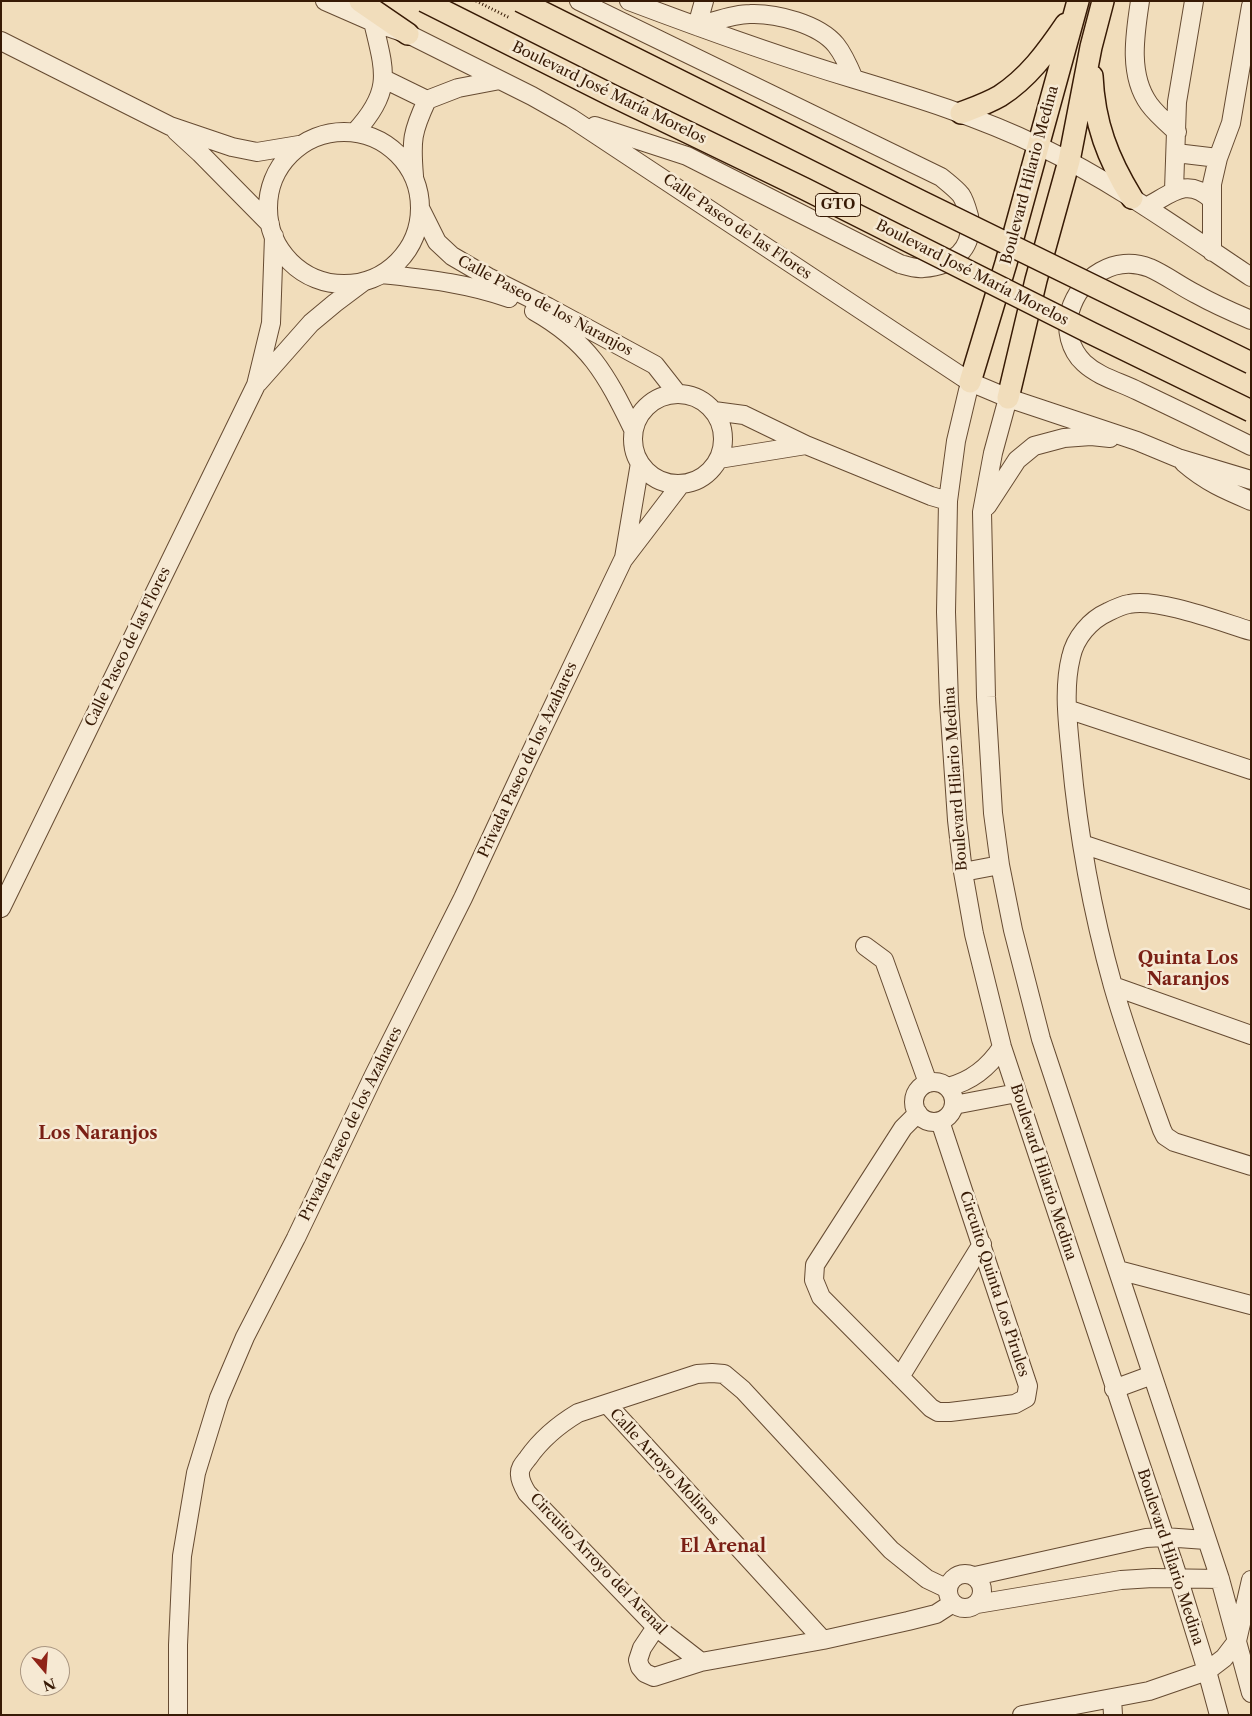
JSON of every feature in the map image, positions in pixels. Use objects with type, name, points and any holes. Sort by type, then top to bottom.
[{"type":"main road","points":[[360,1],[408,34]]},
{"type":"main road","name":"Boulevard José María Morelos","points":[[424,1],[602,91],[805,189],[1251,411]]},
{"type":"main road","name":"GTO","points":[[520,1],[920,201],[1251,363]]},
{"type":"main road","name":"Boulevard Hilario Medina","points":[[1008,398],[1036,280],[1069,161],[1091,47],[1103,1]]},
{"type":"main road","points":[[961,113],[998,97],[1018,83],[1036,65],[1077,6]]},
{"type":"main road","name":"Boulevard Hilario Medina","points":[[970,382],[1006,262],[1077,6]]},
{"type":"main road","points":[[1091,47],[1092,85],[1101,134],[1117,172],[1139,202]]},
{"type":"street","name":"Calle Paseo de las Flores","points":[[326,1],[373,22],[408,34],[532,96],[571,118],[970,382],[1008,398],[1136,440]]},
{"type":"street","points":[[571,118],[687,156],[900,264],[921,268],[942,265],[955,258],[968,243],[971,228],[967,208],[962,196],[953,186],[940,177],[579,1]]},
{"type":"street","points":[[629,1],[854,79],[961,113],[1038,146],[1069,161],[1139,202],[1251,278]]},
{"type":"street","points":[[697,26],[704,1]]},
{"type":"street","points":[[1140,1],[1135,36],[1140,88],[1148,104],[1177,132]]},
{"type":"street","points":[[1174,190],[1178,96],[1194,1]]},
{"type":"street","points":[[1212,252],[1212,184],[1218,158],[1230,123],[1251,6]]},
{"type":"street","points":[[697,26],[749,14],[772,16],[797,22],[824,34],[835,44],[846,58],[854,79]]},
{"type":"street","points":[[355,132],[376,106],[384,79],[373,22]]},
{"type":"street","points":[[1,42],[170,126],[232,147],[257,152],[281,150],[328,134],[355,132],[380,140],[400,155],[414,176]]},
{"type":"street","points":[[384,79],[427,100]]},
{"type":"street","points":[[302,144],[288,156],[278,171],[271,188],[268,206],[272,230],[282,252],[295,266],[311,276],[329,282],[347,284],[374,277],[406,253],[416,233],[421,210],[414,176],[412,140],[416,124],[427,100],[458,88],[500,80]]},
{"type":"street","points":[[170,126],[200,153],[272,230]]},
{"type":"street","points":[[1176,153],[1218,158]]},
{"type":"street","points":[[1139,202],[1163,199],[1174,190],[1190,188],[1198,190],[1211,199]]},
{"type":"street","name":"Calle Paseo de los Naranjos","points":[[421,210],[437,242],[452,256],[655,365],[677,393]]},
{"type":"street","name":"Calle Paseo de las Flores","points":[[1,908],[256,385],[271,323],[272,230]]},
{"type":"street","points":[[1251,320],[1196,295],[1150,268],[1132,264],[1103,269],[1088,280],[1074,298],[1069,315],[1068,333],[1075,350],[1084,363],[1105,376],[1251,446]]},
{"type":"street","name":"Calle Paseo de las Flores","points":[[256,385],[311,324],[335,303],[374,277]]},
{"type":"street","name":"Calle Paseo de los Naranjos","points":[[374,277],[455,283],[483,289],[510,299],[536,312],[574,338],[593,358],[606,376],[633,429]]},
{"type":"street","name":"Boulevard Hilario Medina","points":[[970,382],[956,441],[948,501],[946,612],[957,820],[963,872],[974,934],[1002,1047],[1178,1578],[1219,1715]]},
{"type":"street","points":[[677,393],[692,395],[704,401],[714,411],[722,426],[723,443],[718,459],[709,472],[696,480],[681,484],[665,482],[651,475],[640,463],[634,452],[632,441],[633,429],[642,411],[658,398],[677,393]]},
{"type":"street","name":"Boulevard Hilario Medina","points":[[1008,398],[993,453],[982,512],[986,697],[993,813],[1000,865],[1015,938],[1041,1040],[1220,1579],[1251,1693]]},
{"type":"street","points":[[714,411],[744,415],[806,445],[931,496],[948,501]]},
{"type":"street","points":[[982,512],[1017,460],[1034,446],[1064,438],[1091,436],[1136,440],[1178,458],[1251,480]]},
{"type":"street","points":[[718,459],[806,445]]},
{"type":"street","points":[[1178,458],[1200,477],[1251,501]]},
{"type":"street","name":"Privada Paseo de los Azahares","points":[[623,560],[640,463]]},
{"type":"street","name":"Privada Paseo de los Azahares","points":[[178,1715],[178,1644],[182,1556],[196,1473],[219,1398],[245,1337],[296,1238],[374,1075],[463,898],[623,560],[681,484]]},
{"type":"street","points":[[1251,631],[1192,613],[1156,605],[1130,604],[1107,612],[1090,624],[1078,640],[1071,656],[1067,709],[1082,844],[1095,915],[1113,986],[1155,1113],[1165,1136],[1183,1146],[1251,1166]]},
{"type":"street","points":[[1067,709],[1251,770]]},
{"type":"street","points":[[1082,844],[1251,900]]},
{"type":"street","points":[[963,872],[1000,865]]},
{"type":"street","points":[[865,946],[884,960],[928,1083]]},
{"type":"street","points":[[1113,986],[1251,1035]]},
{"type":"street","points":[[948,1087],[963,1082],[984,1069],[1002,1047]]},
{"type":"street","points":[[928,1083],[942,1083],[948,1087],[954,1099],[954,1106],[951,1112],[940,1121],[924,1119],[915,1107],[914,1099],[917,1092],[928,1083]]},
{"type":"street","points":[[954,1106],[1017,1093]]},
{"type":"street","name":"Circuito Quinta Los Pirules","points":[[918,1113],[902,1128],[815,1265],[814,1280],[821,1297],[931,1408],[938,1412],[1015,1404],[1026,1398],[1028,1386],[940,1121]]},
{"type":"street","points":[[900,1377],[982,1244]]},
{"type":"street","points":[[1118,1270],[1251,1305]]},
{"type":"street","name":"Circuito Arroyo del Arenal","points":[[701,1662],[656,1627],[528,1493],[519,1476],[521,1468],[546,1435],[578,1413],[697,1374],[724,1374],[743,1390],[891,1550],[950,1596]]},
{"type":"street","points":[[1114,1389],[1152,1375]]},
{"type":"street","name":"Calle Arroyo Molinos","points":[[607,1404],[823,1640]]},
{"type":"street","points":[[656,1627],[639,1655],[640,1667],[645,1673],[654,1677],[701,1662],[823,1640],[936,1614],[950,1596],[951,1581],[958,1575],[967,1574],[975,1576],[1146,1538],[1164,1537],[1206,1540]]},
{"type":"street","points":[[975,1576],[983,1590],[982,1597],[977,1604]]},
{"type":"street","points":[[950,1596],[961,1608],[969,1608],[977,1604],[1121,1580],[1220,1579]]},
{"type":"street","points":[[1022,1715],[1112,1706],[1207,1671],[1224,1658],[1237,1641],[1251,1580]]},
{"type":"district","name":"Quinta Los Naranjos","points":[[1188,970]]},
{"type":"district","name":"Los Naranjos","points":[[98,1134]]},
{"type":"district","name":"El Arenal","points":[[723,1547]]}]
